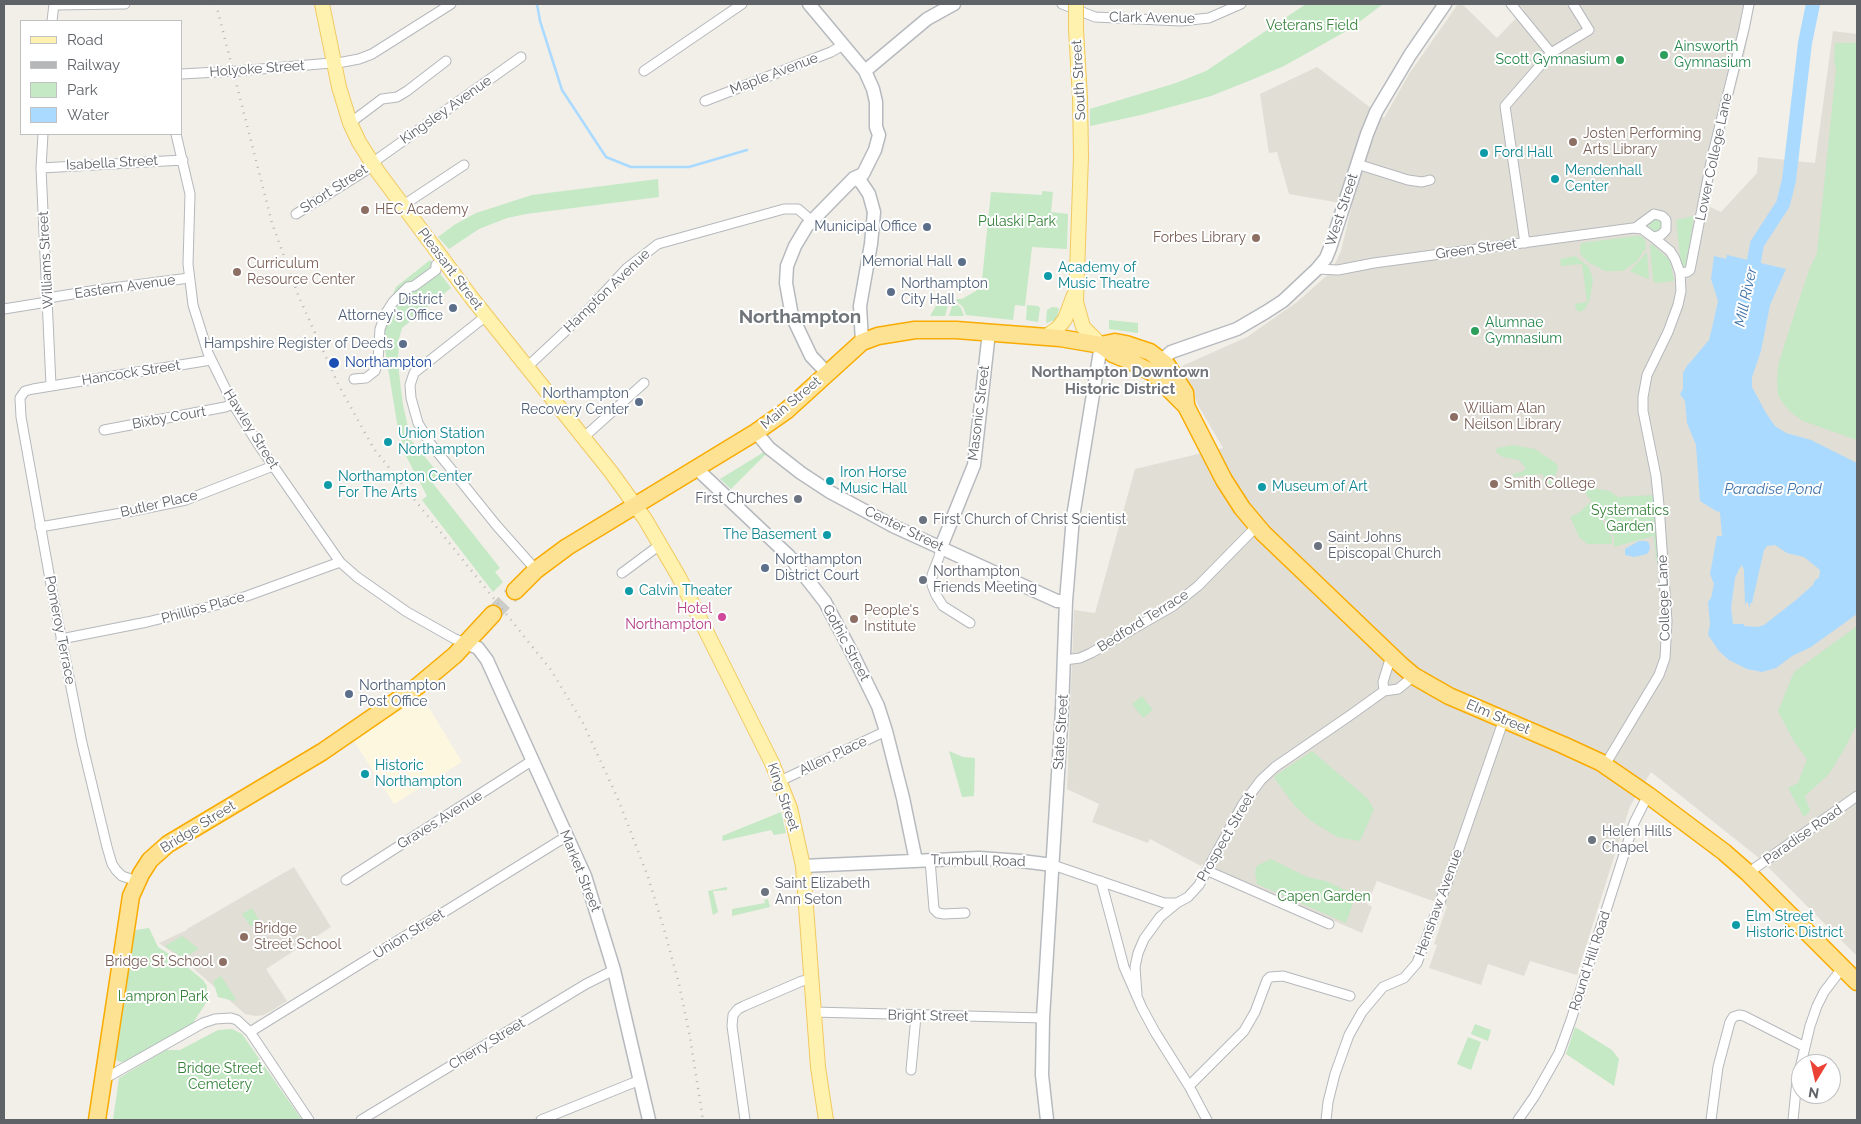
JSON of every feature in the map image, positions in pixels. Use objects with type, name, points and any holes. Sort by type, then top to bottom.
[{"type":"highway","name":"Main Street","points":[[515,591],[536,570],[567,547],[697,470],[786,411],[862,342],[883,335],[915,330],[956,330],[1045,337],[1101,345],[1115,342],[1131,345],[1150,352],[1157,366]]},
{"type":"highway","name":"Elm Street","points":[[1157,366],[1177,379],[1184,393],[1186,406],[1230,491],[1257,526],[1391,656],[1414,676],[1449,696],[1571,748],[1605,766],[1648,795],[1724,852],[1748,873],[1857,982]]},
{"type":"highway","points":[[466,643],[493,614]]},
{"type":"highway","name":"Bridge Street","points":[[97,1120],[132,896],[137,881],[150,860],[168,844],[359,728],[426,680],[466,643]]},
{"type":"main road","name":"Pleasant Street","points":[[322,4],[341,96],[350,123],[372,164],[440,262],[486,316],[637,505]]},
{"type":"main road","name":"South Street","points":[[1076,4],[1081,115],[1076,287]]},
{"type":"main road","points":[[1045,337],[1058,328],[1065,319],[1076,287]]},
{"type":"main road","points":[[1076,287],[1076,302],[1080,323],[1086,332],[1101,345]]},
{"type":"main road","name":"King Street","points":[[637,505],[661,544],[746,710],[780,781],[790,808],[803,866],[818,1070],[826,1120]]},
{"type":"street","points":[[52,20],[54,5],[125,4]]},
{"type":"street","name":"Holyoke Street","points":[[182,74],[343,62],[372,54],[451,4]]},
{"type":"street","points":[[644,71],[742,4]]},
{"type":"street","points":[[809,4],[865,71],[873,88],[876,102],[878,135],[871,158],[863,174],[854,178],[802,232],[787,266],[787,291],[792,316],[812,356],[827,373]]},
{"type":"street","name":"Clark Avenue","points":[[1062,4],[1095,17],[1181,21],[1209,18],[1241,4]]},
{"type":"street","name":"West Street","points":[[1157,366],[1171,352],[1237,329],[1266,312],[1283,301],[1326,258],[1358,164],[1366,134],[1376,112],[1410,55],[1445,4]]},
{"type":"street","points":[[1511,4],[1551,53]]},
{"type":"street","points":[[1525,242],[1505,106],[1551,53],[1589,30],[1573,4]]},
{"type":"street","name":"Lower College Lane","points":[[1680,273],[1690,270],[1714,147],[1749,4]]},
{"type":"street","points":[[865,71],[946,5]]},
{"type":"street","name":"Maple Avenue","points":[[705,102],[831,52],[843,44]]},
{"type":"street","name":"Kingsley Avenue","points":[[372,164],[521,57]]},
{"type":"street","points":[[350,123],[382,99],[397,97],[446,61]]},
{"type":"street","name":"Williams Street","points":[[43,135],[42,168],[51,386]]},
{"type":"street","name":"Hawley Street","points":[[176,135],[191,204],[189,278],[197,322],[210,360],[233,404],[340,562],[400,607],[455,639],[466,643]]},
{"type":"street","name":"Isabella Street","points":[[42,168],[183,160]]},
{"type":"street","name":"Short Street","points":[[296,214],[365,171],[372,164]]},
{"type":"street","points":[[1358,164],[1408,180],[1422,182],[1430,180]]},
{"type":"street","points":[[402,206],[464,165]]},
{"type":"street","points":[[854,178],[861,182],[869,194],[874,212],[872,244],[860,306],[862,342]]},
{"type":"street","name":"Hampton Avenue","points":[[526,368],[588,310],[627,268],[658,244],[784,209],[798,209],[812,221]]},
{"type":"street","name":"Green Street","points":[[1317,269],[1338,270],[1374,263],[1635,228],[1651,216],[1658,214],[1666,220],[1666,230],[1661,235],[1653,237]]},
{"type":"street","points":[[1635,228],[1653,237],[1673,256],[1680,273]]},
{"type":"street","points":[[354,379],[366,378],[374,373],[378,361],[378,333],[382,320],[393,302],[408,287],[414,286],[436,270],[440,262]]},
{"type":"street","name":"College Lane","points":[[1605,766],[1659,674],[1665,658],[1667,621],[1659,504],[1656,476],[1643,411],[1643,397],[1647,375],[1677,310],[1680,295],[1680,273]]},
{"type":"street","name":"Eastern Avenue","points":[[4,309],[48,300],[54,297],[189,278]]},
{"type":"street","points":[[486,316],[418,369],[411,379],[411,398],[418,423],[426,438],[536,570]]},
{"type":"street","name":"Masonic Street","points":[[941,547],[974,465],[989,332]]},
{"type":"street","name":"State Street","points":[[1047,1120],[1042,1075],[1043,1018],[1053,865],[1066,602],[1074,510],[1101,345]]},
{"type":"street","name":"Hancock Street","points":[[51,386],[210,360]]},
{"type":"street","points":[[583,438],[644,383]]},
{"type":"street","name":"Pomeroy Terrace","points":[[51,386],[27,390],[22,393],[20,398],[21,418],[82,743],[111,860],[116,870],[122,876],[137,881]]},
{"type":"street","name":"Bixby Court","points":[[104,430],[233,404]]},
{"type":"street","name":"Center Street","points":[[756,432],[769,448],[820,486],[894,526],[1057,600],[1066,602]]},
{"type":"street","name":"Butler Place","points":[[40,527],[186,500],[274,466]]},
{"type":"street","name":"Gothic Street","points":[[697,470],[789,556],[825,602],[867,681],[886,731],[916,861]]},
{"type":"street","name":"Bedford Terrace","points":[[1064,660],[1080,658],[1091,653],[1173,606],[1198,586],[1257,526]]},
{"type":"street","points":[[622,573],[661,544]]},
{"type":"street","points":[[941,547],[932,575],[932,585],[943,606],[970,623]]},
{"type":"street","name":"Phillips Place","points":[[61,639],[147,622],[208,607],[247,596],[340,562]]},
{"type":"street","name":"Market Street","points":[[466,643],[478,648],[487,660],[584,876],[614,970],[649,1120]]},
{"type":"street","points":[[1384,691],[1383,682],[1391,656]]},
{"type":"street","name":"Prospect Street","points":[[1137,995],[1135,974],[1140,947],[1156,923],[1178,903],[1188,897],[1199,885],[1243,804],[1265,775],[1384,691],[1398,689],[1414,676]]},
{"type":"street","name":"Henshaw Avenue","points":[[1326,1120],[1335,1074],[1349,1035],[1362,1012],[1383,987],[1404,978],[1417,963],[1449,878],[1504,719]]},
{"type":"street","name":"Allen Place","points":[[780,781],[886,731]]},
{"type":"street","name":"Graves Avenue","points":[[346,880],[533,760]]},
{"type":"street","name":"Round Hill Road","points":[[1518,1120],[1544,1082],[1559,1053],[1634,823],[1648,795]]},
{"type":"street","name":"Paradise Road","points":[[1748,873],[1857,796]]},
{"type":"street","name":"Union Street","points":[[250,1032],[567,836]]},
{"type":"street","name":"Trumbull Road","points":[[803,866],[979,858],[1021,861],[1053,865],[1164,903],[1178,903]]},
{"type":"street","points":[[930,860],[934,909],[938,913],[944,914],[965,913]]},
{"type":"street","points":[[1208,871],[1328,924]]},
{"type":"street","name":"Prospect Street","points":[[1101,881],[1124,967],[1146,1017],[1190,1086],[1207,1120]]},
{"type":"street","points":[[1803,1054],[1818,1006],[1829,985],[1843,967]]},
{"type":"street","name":"Cherry Street","points":[[361,1120],[586,984],[614,970]]},
{"type":"street","points":[[1190,1086],[1244,1031],[1255,1012],[1267,980],[1270,977],[1283,976],[1350,996]]},
{"type":"street","points":[[744,1120],[732,1026],[733,1015],[744,1006],[802,981],[810,980]]},
{"type":"street","name":"Bright Street","points":[[813,1012],[1043,1018]]},
{"type":"street","points":[[911,1070],[916,1016]]},
{"type":"street","points":[[1711,1120],[1718,1067],[1733,1017],[1744,1016],[1805,1047]]},
{"type":"street","points":[[104,1079],[203,1023],[225,1018],[237,1020],[250,1032],[309,1120]]},
{"type":"street","points":[[541,1120],[640,1080]]},
{"type":"street","points":[[1793,1120],[1795,1104]]},
{"type":"shaded area","name":"Smith College","points":[[1458,4],[1462,4],[1497,38],[1524,10],[1518,4],[1755,4],[1745,52],[1720,146],[1708,206],[1721,212],[1757,173],[1758,157],[1815,163],[1833,31],[1857,34],[1857,956],[1759,858],[1651,772],[1630,806],[1577,975],[1530,961],[1524,976],[1488,964],[1481,985],[1429,968],[1437,945],[1434,944],[1447,906],[1377,881],[1367,904],[1372,907],[1362,933],[1202,864],[1201,866],[1150,839],[1148,843],[1092,822],[1099,804],[1067,789],[1074,610],[1095,613],[1135,469],[1223,448],[1198,405],[1182,366],[1247,337],[1297,302],[1331,272],[1341,251],[1352,205],[1289,194],[1277,152],[1269,153],[1260,94],[1317,67],[1384,118],[1409,74]]},
{"type":"shaded area","points":[[420,693],[462,762],[394,804],[354,741]]},
{"type":"shaded area","name":"Bridge Street School","points":[[294,867],[331,927],[266,969],[287,1001],[264,1015],[245,1014],[186,962],[159,943],[187,930]]},
{"type":"green space","name":"Veterans Field","points":[[1306,4],[1383,4],[1350,29],[1284,66],[1256,78],[1211,96],[1141,115],[1090,126],[1090,109],[1176,83],[1206,71]]},
{"type":"green space","points":[[1835,43],[1857,43],[1857,440],[1803,421],[1793,414],[1778,395],[1777,382],[1778,366],[1784,346],[1809,270],[1817,253],[1836,69],[1834,60]]},
{"type":"green space","points":[[658,179],[659,197],[507,218],[479,229],[449,249],[438,237],[454,225],[476,213],[532,195]]},
{"type":"green space","name":"Pulaski Park","points":[[1042,191],[1053,192],[1051,212],[1068,214],[1067,249],[1032,247],[1025,306],[1015,305],[1013,320],[966,315],[963,307],[956,301],[976,291],[982,280],[991,192],[1042,195]]},
{"type":"green space","points":[[1694,216],[1686,265],[1684,267],[1681,265],[1676,220]]},
{"type":"green space","points":[[1656,218],[1661,220],[1663,225],[1661,230],[1656,232],[1651,230],[1649,225],[1651,220]]},
{"type":"green space","points":[[1641,236],[1645,240],[1646,248],[1636,262],[1623,271],[1605,271],[1588,262],[1580,253],[1581,243]]},
{"type":"green space","points":[[1650,245],[1653,245],[1670,260],[1674,281],[1656,283],[1653,281]]},
{"type":"green space","points":[[1647,252],[1649,278],[1648,279],[1630,271]]},
{"type":"green space","points":[[1575,256],[1589,267],[1593,280],[1590,299],[1585,309],[1580,312],[1576,310],[1575,304],[1587,302],[1582,264],[1561,266],[1560,259]]},
{"type":"green space","points":[[430,260],[451,288],[402,328],[399,339],[398,365],[403,405],[411,440],[439,474],[431,481],[500,568],[495,572],[503,582],[493,592],[422,500],[427,496],[406,456],[397,423],[383,337],[388,307],[396,287]]},
{"type":"green space","points":[[947,300],[948,305],[945,316],[930,316],[937,304],[940,302],[940,306],[942,306],[942,301]]},
{"type":"green space","points":[[956,303],[961,308],[964,316],[949,316],[952,306]]},
{"type":"green space","points":[[1027,305],[1040,308],[1038,322],[1026,320]]},
{"type":"green space","points":[[1052,307],[1059,308],[1057,319],[1047,323],[1047,310]]},
{"type":"green space","points":[[1109,320],[1138,323],[1138,333],[1109,329]]},
{"type":"green space","points":[[1512,445],[1535,449],[1557,464],[1558,469],[1550,486],[1544,486],[1543,474],[1513,477],[1513,474],[1524,471],[1525,467],[1519,460],[1502,457],[1495,451],[1498,448]]},
{"type":"green space","points":[[764,452],[766,454],[731,489],[720,479]]},
{"type":"green space","name":"Systematics Garden","points":[[1580,486],[1609,491],[1618,497],[1654,495],[1660,560],[1656,561],[1654,536],[1614,547],[1614,538],[1606,521]]},
{"type":"green space","points":[[1590,502],[1612,538],[1612,544],[1587,544],[1579,537],[1570,517],[1580,512]]},
{"type":"green space","points":[[1857,626],[1857,727],[1829,774],[1805,796],[1810,811],[1804,817],[1788,788],[1798,783],[1807,759],[1793,740],[1778,711],[1794,672]]},
{"type":"green space","points":[[1142,696],[1153,710],[1143,718],[1132,704]]},
{"type":"green space","points":[[949,751],[963,757],[975,758],[974,796],[962,797]]},
{"type":"green space","points":[[1312,751],[1367,798],[1374,809],[1359,841],[1337,837],[1311,821],[1294,805],[1274,778]]},
{"type":"green space","points":[[781,812],[786,833],[774,835],[771,830],[723,841],[722,836]]},
{"type":"green space","name":"Capen Garden","points":[[1271,859],[1307,877],[1326,881],[1356,895],[1346,923],[1257,884],[1256,868],[1258,865]]},
{"type":"green space","points":[[727,887],[727,890],[713,891],[718,912],[713,915],[708,891]]},
{"type":"green space","points":[[768,899],[770,907],[732,916],[732,909],[765,903],[764,900]]},
{"type":"green space","points":[[252,908],[260,922],[251,927],[242,914]]},
{"type":"green space","name":"Lampron Park","points":[[149,928],[158,947],[180,961],[203,980],[207,986],[206,1003],[189,1029],[163,1040],[127,1061],[120,1062],[114,1056],[134,932]]},
{"type":"green space","points":[[182,936],[199,949],[183,958],[165,946]]},
{"type":"green space","points":[[221,976],[236,999],[234,1001],[218,997],[213,981]]},
{"type":"green space","points":[[1475,1024],[1491,1030],[1488,1041],[1471,1034]]},
{"type":"green space","points":[[1575,1027],[1612,1050],[1619,1059],[1614,1086],[1566,1054]]},
{"type":"green space","name":"Bridge Street Cemetery","points":[[232,1029],[242,1034],[302,1120],[113,1120],[119,1078],[166,1050],[180,1050],[218,1030]]},
{"type":"green space","points":[[1468,1037],[1481,1042],[1471,1070],[1457,1064]]},
{"type":"water","name":"Paradise Pond","points":[[1727,255],[1786,269],[1770,305],[1761,351],[1752,377],[1752,387],[1766,413],[1775,426],[1786,433],[1811,440],[1857,463],[1857,614],[1811,647],[1792,656],[1776,668],[1762,672],[1747,669],[1729,660],[1719,651],[1708,635],[1710,624],[1708,602],[1711,598],[1714,584],[1710,574],[1717,536],[1722,536],[1720,512],[1700,501],[1696,445],[1687,423],[1685,401],[1680,394],[1683,389],[1683,373],[1709,340],[1712,328],[1718,301],[1711,279],[1714,256],[1726,259]],"holes":[[[1775,545],[1787,553],[1804,557],[1820,570],[1819,578],[1796,600],[1764,625],[1758,627],[1733,624],[1731,608],[1735,578],[1742,565],[1744,570],[1745,605],[1747,601],[1750,608],[1764,550],[1767,546]]]},
{"type":"water","points":[[1639,541],[1649,543],[1650,549],[1647,554],[1634,557],[1625,555],[1625,549]]},
{"type":"waterway","points":[[537,4],[540,21],[562,90],[606,157],[631,167],[689,167],[747,150]]},
{"type":"waterway","name":"Mill River","points":[[1751,278],[1757,244],[1783,204],[1789,180],[1805,43],[1813,4]]},
{"type":"tunnel","points":[[493,614],[515,591]]},
{"type":"railway","points":[[216,4],[272,223],[298,295],[339,386],[374,449],[551,670],[583,723],[618,799],[648,877],[679,984],[690,1037],[703,1120]]},
{"type":"place","name":"Ainsworth Gymnasium","points":[[1664,55]]},
{"type":"place","name":"Scott Gymnasium","points":[[1620,60]]},
{"type":"place","name":"Josten Performing Arts Library","points":[[1573,142]]},
{"type":"place","name":"Ford Hall","points":[[1484,153]]},
{"type":"place","name":"Mendenhall Center","points":[[1555,179]]},
{"type":"place","name":"HEC Academy","points":[[365,210]]},
{"type":"place","name":"Municipal Office","points":[[927,227]]},
{"type":"place","name":"Forbes Library","points":[[1256,238]]},
{"type":"place","name":"Memorial Hall","points":[[962,262]]},
{"type":"place","name":"Curriculum Resource Center","points":[[237,272]]},
{"type":"place","name":"Academy of Music Theatre","points":[[1048,276]]},
{"type":"place","name":"Northampton City Hall","points":[[891,292]]},
{"type":"place","name":"District Attorney's Office","points":[[453,308]]},
{"type":"place","name":"Alumnae Gymnasium","points":[[1475,331]]},
{"type":"place","name":"Hampshire Register of Deeds","points":[[403,344]]},
{"type":"place","name":"Northampton","points":[[334,363]]},
{"type":"place","name":"Northampton Recovery Center","points":[[639,402]]},
{"type":"place","name":"William Alan Neilson Library","points":[[1454,417]]},
{"type":"place","name":"Union Station Northampton","points":[[388,442]]},
{"type":"place","name":"Iron Horse Music Hall","points":[[830,481]]},
{"type":"place","name":"Smith College","points":[[1494,484]]},
{"type":"place","name":"Northampton Center For The Arts","points":[[328,485]]},
{"type":"place","name":"Museum of Art","points":[[1262,487]]},
{"type":"place","name":"First Churches","points":[[798,499]]},
{"type":"place","name":"First Church of Christ Scientist","points":[[923,520]]},
{"type":"place","name":"The Basement","points":[[827,535]]},
{"type":"place","name":"Saint Johns Episcopal Church","points":[[1318,546]]},
{"type":"place","name":"Northampton District Court","points":[[765,568]]},
{"type":"place","name":"Northampton Friends Meeting","points":[[923,580]]},
{"type":"place","name":"Calvin Theater","points":[[629,591]]},
{"type":"place","name":"Hotel Northampton","points":[[722,617]]},
{"type":"place","name":"People's Institute","points":[[854,619]]},
{"type":"place","name":"Northampton Post Office","points":[[349,694]]},
{"type":"place","name":"Historic Northampton","points":[[365,774]]},
{"type":"place","name":"Helen Hills Chapel","points":[[1592,840]]},
{"type":"place","name":"Saint Elizabeth Ann Seton","points":[[765,892]]},
{"type":"place","name":"Elm Street Historic District","points":[[1736,925]]},
{"type":"place","name":"Bridge Street School","points":[[244,937]]},
{"type":"place","name":"Bridge St School","points":[[223,962]]},
{"type":"district","name":"Northampton","points":[[800,317]]},
{"type":"district","name":"Northampton Downtown Historic District","points":[[1120,380]]}]
